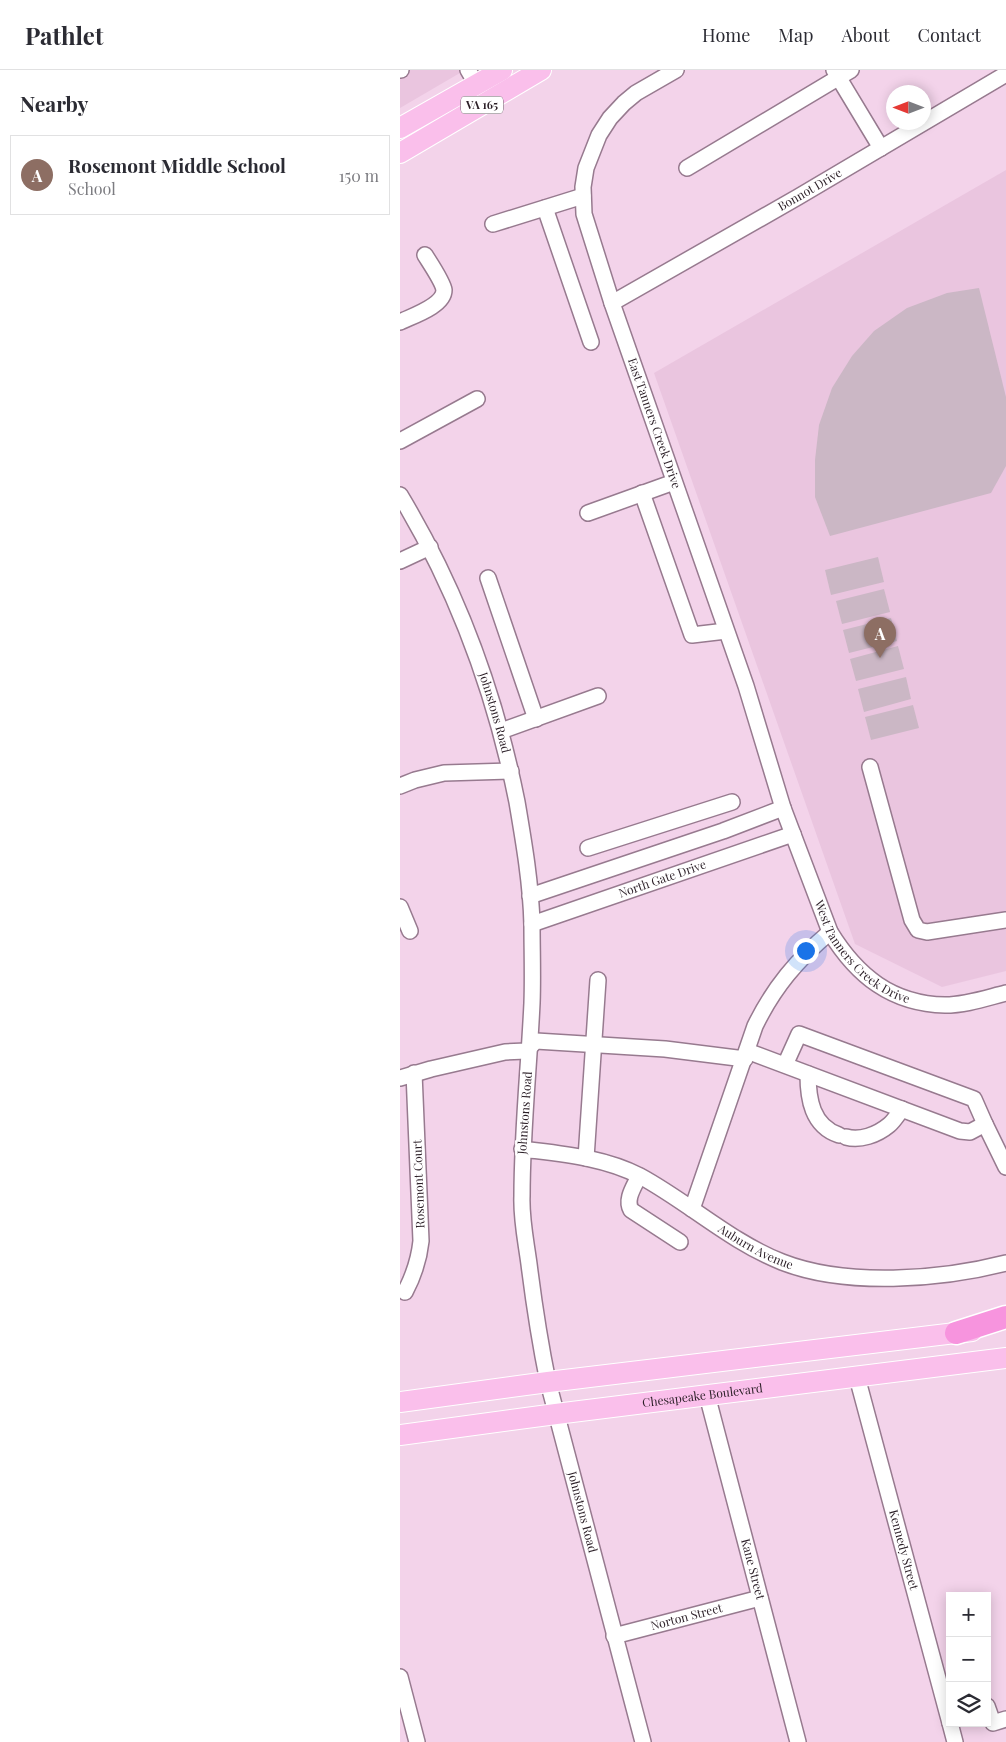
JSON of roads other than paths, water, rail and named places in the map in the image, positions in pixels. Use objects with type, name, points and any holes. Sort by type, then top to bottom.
[{"type":"highway","points":[[956,1333],[1006,1317]]},
{"type":"main road","name":"VA 165","points":[[400,128],[477,86],[502,70]]},
{"type":"main road","name":"VA 165","points":[[400,153],[477,86],[541,70]]},
{"type":"main road","points":[[400,1402],[548,1382],[1006,1328]]},
{"type":"main road","name":"Chesapeake Boulevard","points":[[400,1435],[1006,1358]]},
{"type":"street","name":"East Tanners Creek Drive","points":[[676,70],[636,94],[610,118],[599,135],[591,153],[586,168],[583,196],[588,230],[746,686],[783,808]]},
{"type":"street","points":[[687,168],[841,72],[881,148]]},
{"type":"street","name":"Bonnot Drive","points":[[612,303],[1006,74]]},
{"type":"street","points":[[493,224],[583,196]]},
{"type":"street","points":[[545,208],[591,342]]},
{"type":"street","points":[[400,322],[434,306],[442,296],[444,289],[425,255]]},
{"type":"street","points":[[400,441],[477,399]]},
{"type":"street","points":[[588,513],[674,482]]},
{"type":"street","points":[[642,493],[692,635],[726,631]]},
{"type":"street","name":"Johnstons Road","points":[[400,495],[430,547],[462,616],[486,681],[502,732],[511,771],[524,840],[532,924],[532,1000],[522,1149],[522,1198],[538,1334],[556,1414],[643,1742]]},
{"type":"street","points":[[400,561],[430,547]]},
{"type":"street","points":[[488,578],[536,719]]},
{"type":"street","points":[[502,732],[598,696]]},
{"type":"street","points":[[870,767],[912,920],[918,930],[927,932],[1006,920]]},
{"type":"street","points":[[400,786],[415,780],[444,773],[511,771]]},
{"type":"street","points":[[588,848],[732,802]]},
{"type":"street","points":[[530,896],[783,808]]},
{"type":"street","name":"West Tanners Creek Drive","points":[[783,808],[830,932],[840,949],[854,966],[871,980],[901,998],[922,1003],[946,1005],[1006,993]]},
{"type":"street","points":[[649,828],[657,853]]},
{"type":"street","name":"North Gate Drive","points":[[532,924],[793,834]]},
{"type":"street","points":[[400,907],[410,931]]},
{"type":"street","points":[[692,1209],[755,1026],[779,984],[796,962],[830,932]]},
{"type":"street","points":[[586,1158],[598,980]]},
{"type":"street","points":[[785,1065],[799,1034],[974,1099],[1006,1167]]},
{"type":"street","points":[[407,1076],[505,1052],[520,1052],[530,1048],[536,1041],[746,1055],[785,1065],[960,1131],[970,1132],[986,1124]]},
{"type":"street","points":[[808,1074],[808,1093],[814,1109],[822,1126],[830,1132],[856,1140],[889,1125],[902,1109]]},
{"type":"street","name":"Rosemont Court","points":[[405,1292],[414,1276],[419,1259],[421,1241],[407,1076]]},
{"type":"street","name":"Auburn Avenue","points":[[522,1149],[586,1158],[618,1166],[639,1176],[756,1250],[782,1262],[809,1271],[839,1276],[871,1278],[904,1277],[955,1273],[1006,1264]]},
{"type":"street","points":[[639,1176],[629,1198],[628,1204],[631,1210],[680,1242]]},
{"type":"street","name":"Kennedy Street","points":[[857,1376],[946,1707]]},
{"type":"street","name":"Kane Street","points":[[707,1395],[798,1742]]},
{"type":"street","name":"Norton Street","points":[[614,1636],[760,1598]]},
{"type":"street","points":[[400,1678],[417,1742]]},
{"type":"street","points":[[991,1716],[993,1723],[1006,1719]]},
{"type":"street","name":"Kennedy Street","points":[[951,1727],[955,1742]]},
{"type":"place","name":"Rosemont Middle School","points":[[880,658]]}]
